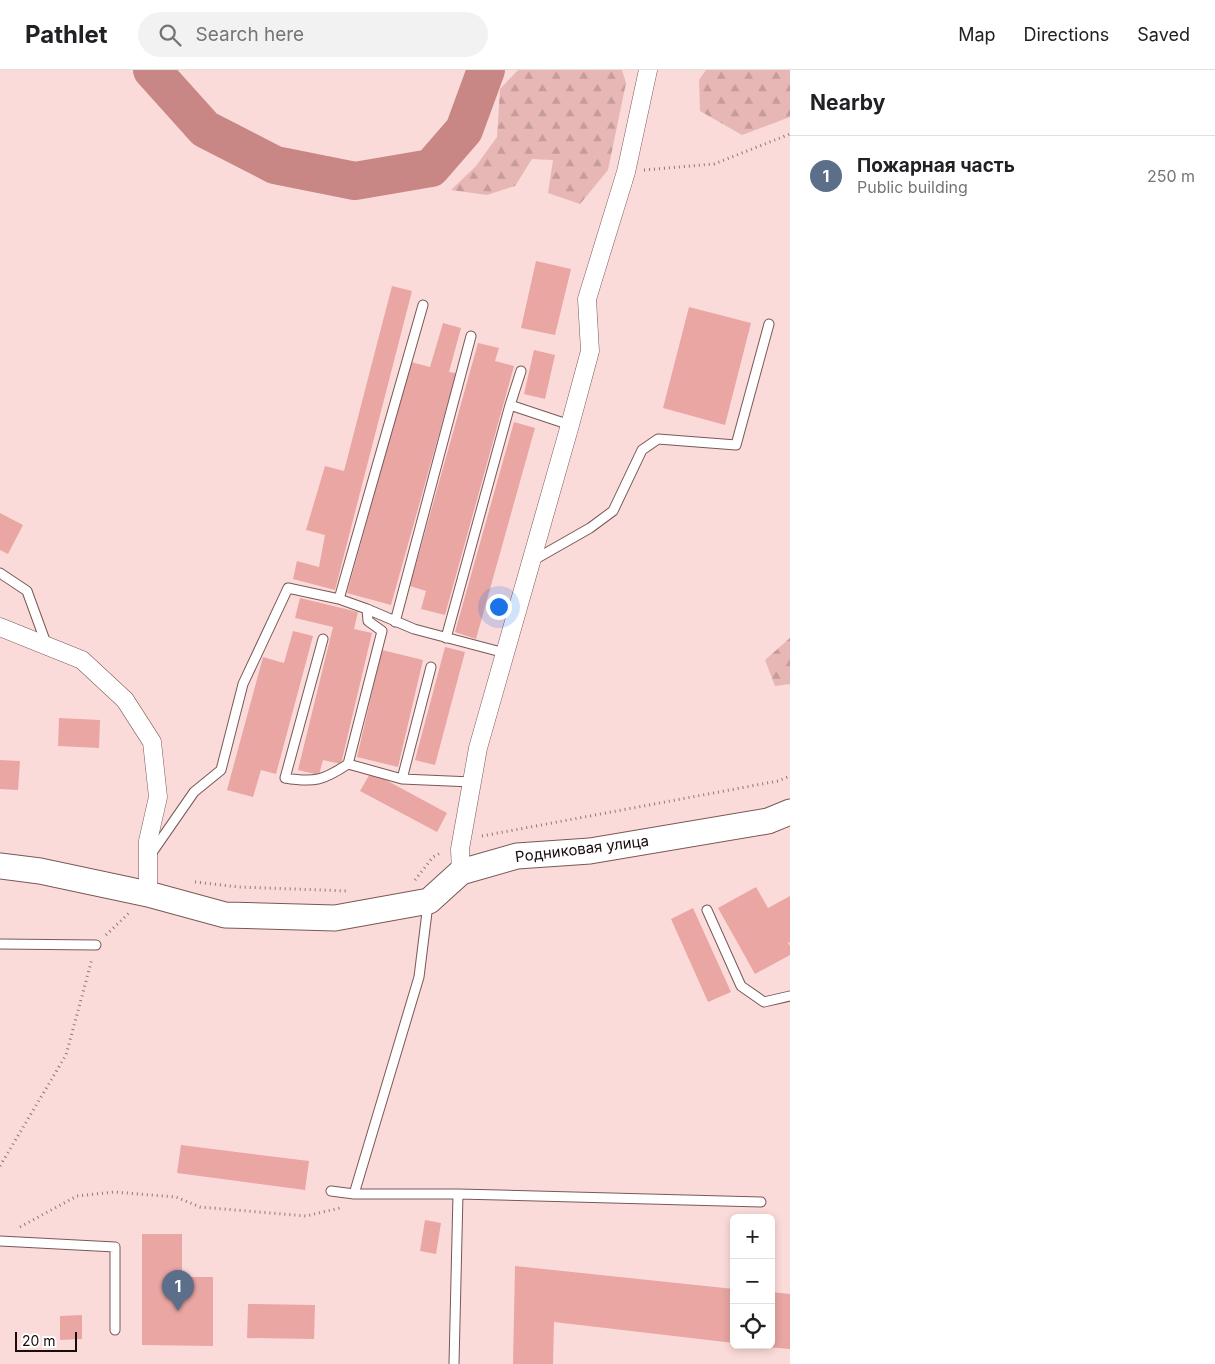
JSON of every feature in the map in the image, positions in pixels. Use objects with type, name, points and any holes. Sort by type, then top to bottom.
[{"type":"street","points":[[461,872],[460,849],[478,748],[590,351],[587,299],[626,172],[648,70]]},
{"type":"street","points":[[0,627],[82,660],[125,700],[152,742],[158,797],[148,841],[148,894]]},
{"type":"street","name":"Родниковая улица","points":[[429,901],[461,872],[517,856],[590,852],[768,821],[790,812]]},
{"type":"street","points":[[0,866],[40,871],[148,894],[225,915],[335,918],[429,901]]},
{"type":"lane","points":[[339,599],[423,304]]},
{"type":"lane","points":[[531,561],[590,528],[612,511],[642,450],[658,439],[736,445],[769,324]]},
{"type":"lane","points":[[395,622],[470,336]]},
{"type":"lane","points":[[446,638],[510,404],[521,371]]},
{"type":"lane","points":[[510,404],[570,425]]},
{"type":"lane","points":[[0,573],[27,591],[47,646]]},
{"type":"lane","points":[[148,858],[194,792],[221,770],[243,684],[288,588],[339,599],[414,629],[505,653]]},
{"type":"lane","points":[[323,639],[286,778],[308,781],[330,776],[348,764],[382,631],[368,621],[367,609]]},
{"type":"lane","points":[[402,778],[431,667]]},
{"type":"lane","points":[[348,764],[402,778],[472,782]]},
{"type":"lane","points":[[354,1194],[419,977],[429,901]]},
{"type":"lane","points":[[707,910],[741,986],[764,1002],[790,996]]},
{"type":"lane","points":[[0,944],[96,945]]},
{"type":"lane","points":[[331,1191],[354,1194],[458,1194],[761,1202]]},
{"type":"lane","points":[[454,1364],[458,1194]]},
{"type":"lane","points":[[0,1242],[115,1246],[115,1330]]},
{"type":"path","points":[[626,172],[714,164],[790,134]]},
{"type":"path","points":[[414,881],[433,857],[462,839],[690,798],[778,781],[790,776]]},
{"type":"path","points":[[193,881],[239,887],[354,891]]},
{"type":"path","points":[[0,1166],[66,1055],[96,945],[148,894]]},
{"type":"path","points":[[17,1228],[77,1196],[114,1192],[176,1197],[200,1207],[306,1216],[342,1207],[354,1194]]},
{"type":"green space","points":[[518,70],[622,70],[626,83],[608,170],[580,204],[548,193],[553,160],[532,159],[515,186],[487,195],[451,190],[476,166],[497,137],[500,89]]},
{"type":"green space","points":[[706,70],[790,70],[790,117],[742,135],[700,111],[699,80]]},
{"type":"green space","points":[[790,638],[790,684],[775,686],[765,660]]},
{"type":"building","points":[[536,261],[571,269],[555,335],[521,328]]},
{"type":"building","points":[[392,286],[412,291],[335,590],[293,579],[297,561],[319,567],[325,535],[306,530],[325,466],[344,471]]},
{"type":"building","points":[[689,307],[751,323],[725,425],[663,408]]},
{"type":"building","points":[[443,323],[461,328],[449,372],[456,373],[391,605],[347,593],[411,362],[430,367]]},
{"type":"building","points":[[478,343],[499,348],[495,361],[514,366],[445,615],[421,609],[426,591],[410,586]]},
{"type":"building","points":[[534,350],[555,355],[545,399],[524,394]]},
{"type":"building","points":[[514,422],[535,428],[476,639],[455,632]]},
{"type":"building","points":[[0,513],[23,525],[8,554],[0,550]]},
{"type":"building","points":[[300,598],[358,612],[354,629],[372,633],[341,764],[323,760],[319,775],[298,770],[333,627],[295,618]]},
{"type":"building","points":[[293,631],[313,636],[276,774],[261,770],[253,797],[227,790],[263,657],[284,663]]},
{"type":"building","points":[[445,647],[465,652],[435,765],[415,760]]},
{"type":"building","points":[[382,650],[423,660],[398,767],[357,757]]},
{"type":"building","points":[[59,718],[100,720],[99,748],[58,746]]},
{"type":"building","points":[[0,760],[20,761],[18,790],[0,789]]},
{"type":"building","points":[[371,772],[447,813],[437,832],[360,791]]},
{"type":"building","points":[[756,887],[768,908],[790,896],[790,942],[788,943],[790,955],[755,974],[718,908]]},
{"type":"building","points":[[693,908],[731,992],[708,1002],[671,919]]},
{"type":"building","points":[[181,1145],[309,1161],[305,1190],[177,1173]]},
{"type":"building","points":[[425,1220],[441,1223],[436,1254],[420,1251]]},
{"type":"building","points":[[142,1234],[182,1234],[182,1277],[213,1277],[213,1346],[142,1345]]},
{"type":"building","points":[[515,1266],[730,1289],[730,1343],[554,1322],[553,1364],[513,1364]]},
{"type":"building","points":[[775,1292],[790,1294],[790,1349],[775,1348]]},
{"type":"building","points":[[248,1304],[315,1305],[314,1339],[247,1338]]},
{"type":"building","points":[[82,1315],[82,1339],[60,1340],[60,1316]]},
{"type":"waterway","points":[[152,70],[205,129],[275,165],[355,181],[431,168],[464,130],[486,70]]},
{"type":"place","name":"Пожарная часть","points":[[178,1311]]}]
